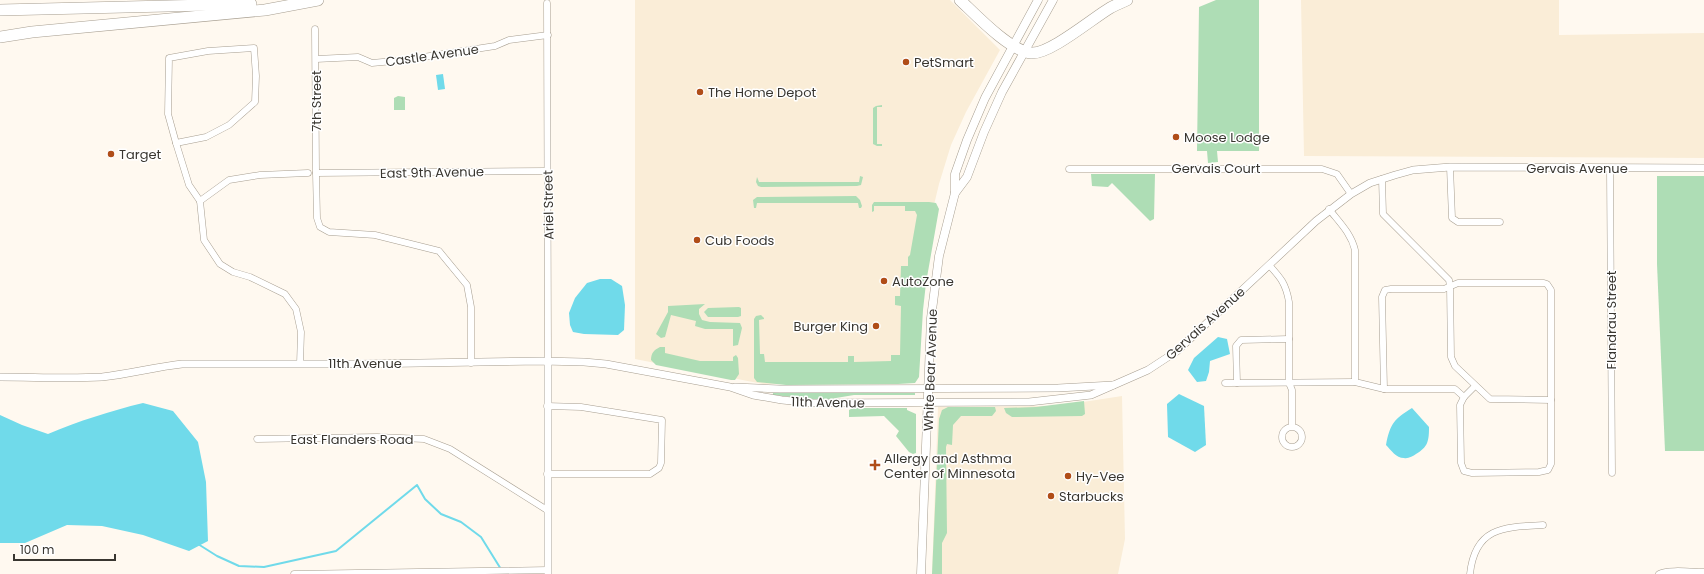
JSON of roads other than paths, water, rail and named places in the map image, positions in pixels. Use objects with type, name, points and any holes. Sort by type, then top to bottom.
[{"type":"highway","points":[[0,10],[226,5],[303,0]]},
{"type":"highway","points":[[0,38],[32,32],[265,10],[318,0]]},
{"type":"highway","points":[[960,0],[1000,38],[1024,51],[1031,53],[1047,50],[1111,7],[1127,0]]},
{"type":"main road","name":"White Bear Avenue","points":[[921,574],[931,324],[936,276],[954,193],[955,174],[967,140],[985,98],[1038,0]]},
{"type":"main road","points":[[954,193],[967,177],[993,111],[1024,51],[1053,0]]},
{"type":"street","name":"Ariel Street","points":[[547,3],[548,572]]},
{"type":"street","name":"7th Street","points":[[315,30],[317,218],[320,227],[329,232],[375,235],[424,246],[439,251],[467,285],[471,307],[471,363]]},
{"type":"street","name":"Castle Avenue","points":[[316,59],[358,57],[372,62],[404,60],[495,46],[509,40],[548,35]]},
{"type":"street","points":[[176,143],[206,137],[229,125],[255,102],[256,76],[254,48],[208,51],[169,58],[168,114],[176,143],[189,186],[200,201],[204,240],[220,264],[233,272],[250,276],[285,294],[296,310],[301,332],[300,364]]},
{"type":"street","points":[[1450,167],[1452,218],[1458,222],[1500,222]]},
{"type":"street","name":"Gervais Avenue","points":[[928,402],[1029,402],[1061,400],[1091,395],[1148,370],[1177,351],[1329,209],[1350,194],[1382,179],[1413,170],[1450,167],[1704,168]]},
{"type":"street","name":"Flandrau Street","points":[[1610,168],[1612,473]]},
{"type":"street","name":"Gervais Court","points":[[1069,169],[1322,169],[1337,174],[1350,194]]},
{"type":"street","name":"East 9th Avenue","points":[[316,173],[547,170]]},
{"type":"street","points":[[200,201],[229,180],[260,175],[308,173]]},
{"type":"street","points":[[1382,179],[1383,214],[1449,280],[1451,357],[1455,366],[1487,398],[1493,400],[1551,400]]},
{"type":"street","points":[[1329,209],[1348,233],[1355,250],[1355,382]]},
{"type":"street","points":[[1269,265],[1283,281],[1287,290],[1289,302],[1289,383],[1292,390],[1292,426]]},
{"type":"street","points":[[1384,389],[1383,293],[1385,290],[1391,288],[1444,289],[1458,283],[1544,283],[1550,286],[1552,464],[1548,470],[1539,472],[1472,473],[1464,471],[1461,464],[1460,405],[1464,397],[1475,386]]},
{"type":"street","points":[[1237,383],[1236,346],[1238,342],[1241,340],[1289,339]]},
{"type":"street","name":"11th Avenue","points":[[0,377],[101,377],[147,371],[159,367],[182,364],[471,363],[548,361],[606,364],[730,387],[752,395],[797,402],[928,402]]},
{"type":"street","points":[[1225,384],[1355,382],[1384,389],[1455,389],[1464,397]]},
{"type":"street","name":"Gervais Avenue","points":[[929,388],[1058,388],[1115,385]]},
{"type":"street","name":"11th Avenue","points":[[730,387],[780,389],[929,388]]},
{"type":"street","points":[[547,406],[581,407],[662,420],[662,458],[659,468],[650,474],[547,474]]},
{"type":"street","name":"East Flanders Road","points":[[257,439],[377,437],[424,439],[450,449],[547,510]]},
{"type":"street","points":[[1470,574],[1474,554],[1490,534],[1506,528],[1542,525]]},
{"type":"street","points":[[294,574],[548,572]]},
{"type":"street","points":[[1659,574],[1661,572],[1704,572]]},
{"type":"water","points":[[443,74],[445,89],[438,90],[436,75]]},
{"type":"water","points":[[600,279],[611,279],[622,286],[625,305],[624,330],[618,335],[584,334],[573,332],[570,325],[569,313],[575,298],[587,283]]},
{"type":"water","points":[[1218,337],[1227,339],[1230,354],[1210,361],[1206,381],[1197,382],[1188,370],[1194,358]]},
{"type":"water","points":[[1179,394],[1204,406],[1206,445],[1195,452],[1168,437],[1167,404]]},
{"type":"water","points":[[143,403],[173,411],[198,442],[206,482],[208,541],[189,551],[143,535],[102,526],[67,525],[25,543],[0,543],[0,415],[22,425],[48,434],[119,409]]},
{"type":"water","points":[[1412,408],[1429,427],[1429,436],[1423,449],[1409,458],[1401,458],[1386,445],[1391,427],[1401,415]]},
{"type":"waterway","points":[[198,544],[217,556],[239,566],[264,567],[336,551],[417,485],[425,499],[441,514],[461,522],[481,537],[504,574]]},
{"type":"place","name":"PetSmart","points":[[906,62]]},
{"type":"place","name":"The Home Depot","points":[[700,92]]},
{"type":"place","name":"Moose Lodge","points":[[1176,137]]},
{"type":"place","name":"Target","points":[[111,154]]},
{"type":"place","name":"Cub Foods","points":[[697,240]]},
{"type":"place","name":"AutoZone","points":[[884,281]]},
{"type":"place","name":"Burger King","points":[[876,326]]},
{"type":"place","name":"Allergy and Asthma Center of Minnesota","points":[[875,465]]},
{"type":"place","name":"Hy-Vee","points":[[1068,476]]},
{"type":"place","name":"Starbucks","points":[[1051,496]]}]
